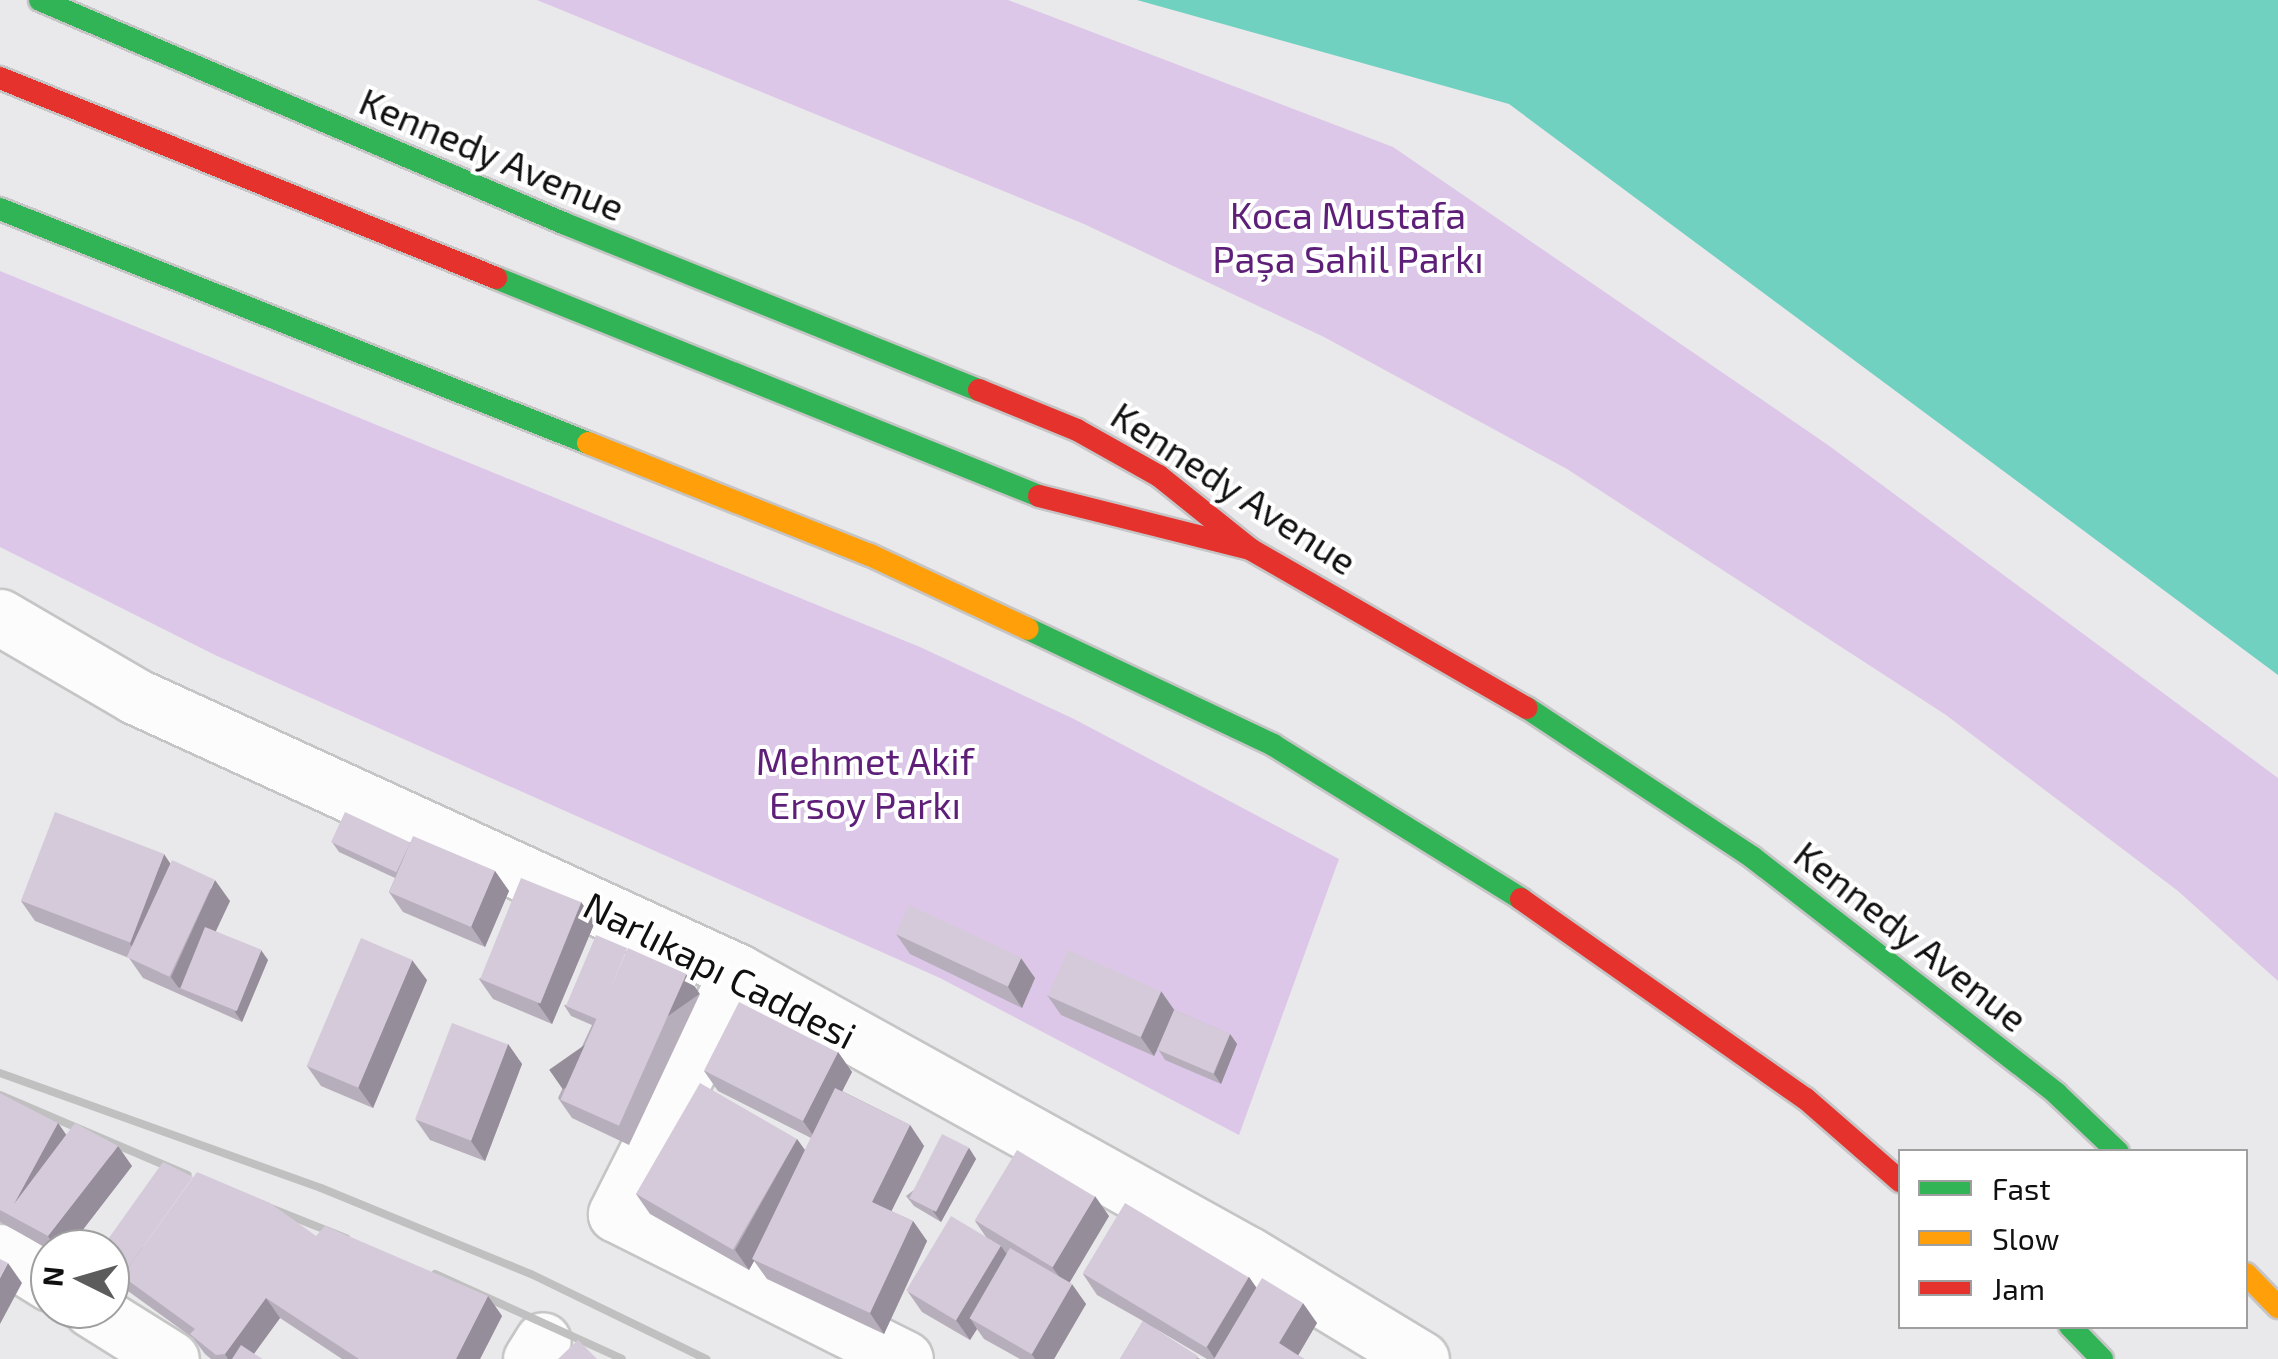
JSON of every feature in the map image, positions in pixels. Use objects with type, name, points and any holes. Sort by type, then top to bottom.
[{"type":"main road","name":"Kennedy Avenue","points":[[40,0],[563,223],[1077,430],[1159,476],[1250,549],[1500,690],[1752,857],[2057,1094],[2115,1149]]},
{"type":"main road","points":[[0,78],[1040,496],[1250,549]]},
{"type":"main road","points":[[0,209],[870,555],[1273,745],[1441,844],[1648,985],[1806,1099],[1898,1179]]},
{"type":"main road","points":[[2248,1276],[2278,1307]]},
{"type":"main road","points":[[2073,1329],[2102,1359]]},
{"type":"street","name":"Narlıkapı Caddesi","points":[[0,617],[135,696],[738,972],[1249,1255],[1422,1359]]},
{"type":"street","points":[[738,972],[616,1214],[906,1359]]},
{"type":"street","points":[[0,1252],[30,1271]]},
{"type":"street","points":[[123,1329],[171,1359]]},
{"type":"green space","name":"Koca Mustafa Paşa Sahil Parkı","points":[[537,0],[1008,0],[1393,147],[1828,445],[2278,778],[2278,981],[2178,891],[1946,715],[1567,469],[1324,337],[1084,224]]},
{"type":"green space","name":"Mehmet Akif Ersoy Parkı","points":[[0,271],[920,647],[1074,719],[1339,859],[1239,1135],[940,978],[215,655],[0,547]]},
{"type":"shaded area","points":[[1137,0],[2278,0],[2278,675],[1509,104]]},
{"type":"building","points":[[55,812],[164,854],[130,943],[21,901]]},
{"type":"building","points":[[345,812],[410,842],[396,872],[331,842]]},
{"type":"building","points":[[413,836],[495,871],[471,927],[389,892]]},
{"type":"building","points":[[172,860],[215,880],[169,977],[127,957]]},
{"type":"building","points":[[521,878],[581,902],[540,1003],[480,979]]},
{"type":"building","points":[[909,905],[1021,957],[1008,986],[895,934]]},
{"type":"building","points":[[205,927],[262,950],[237,1011],[180,988]]},
{"type":"building","points":[[596,935],[627,948],[597,1019],[566,1006]]},
{"type":"building","points":[[361,938],[413,960],[358,1088],[307,1066]]},
{"type":"building","points":[[628,948],[686,974],[619,1126],[560,1100]]},
{"type":"building","points":[[1068,950],[1161,991],[1141,1037],[1048,996]]},
{"type":"building","points":[[739,1002],[838,1052],[803,1121],[704,1071]]},
{"type":"building","points":[[1174,1010],[1230,1034],[1213,1073],[1157,1050]]},
{"type":"building","points":[[452,1023],[508,1045],[471,1141],[415,1119]]},
{"type":"building","points":[[700,1083],[797,1139],[733,1250],[636,1194]]},
{"type":"building","points":[[835,1088],[910,1125],[872,1202],[913,1221],[870,1313],[752,1259]]},
{"type":"building","points":[[0,1093],[58,1123],[14,1204],[75,1123],[118,1146],[53,1229],[35,1229],[0,1210]]},
{"type":"building","points":[[942,1134],[969,1148],[936,1212],[909,1198]]},
{"type":"building","points":[[1017,1150],[1095,1197],[1053,1267],[975,1220]]},
{"type":"building","points":[[163,1162],[193,1177],[130,1265],[130,1229],[115,1229]]},
{"type":"building","points":[[197,1172],[270,1203],[316,1236],[325,1226],[488,1296],[456,1359],[359,1359],[266,1298],[225,1354],[216,1355],[190,1334],[195,1329],[130,1282],[130,1265]]},
{"type":"building","points":[[1125,1203],[1248,1277],[1206,1347],[1083,1273]]},
{"type":"building","points":[[951,1216],[1001,1246],[956,1320],[906,1291]]},
{"type":"building","points":[[1010,1248],[1072,1284],[1032,1354],[970,1318]]},
{"type":"building","points":[[0,1259],[8,1263],[0,1278]]},
{"type":"building","points":[[1262,1278],[1303,1303],[1279,1343],[1304,1359],[1214,1359]]},
{"type":"building","points":[[1143,1321],[1198,1356],[1196,1359],[1120,1359]]},
{"type":"building","points":[[578,1340],[597,1359],[558,1359]]},
{"type":"building","points":[[241,1345],[262,1359],[232,1359]]},
{"type":"railway","points":[[0,1073],[321,1188],[531,1274],[706,1359]]},
{"type":"railway","points":[[0,1095],[188,1175]]},
{"type":"railway","points":[[258,1203],[346,1238]]},
{"type":"railway","points":[[435,1274],[622,1359]]},
{"type":"traffic: fast","points":[[40,0],[563,223],[979,390]]},
{"type":"traffic: fast","points":[[0,209],[588,443]]},
{"type":"traffic: fast","points":[[496,278],[1039,496]]},
{"type":"traffic: fast","points":[[1028,629],[1273,745],[1521,899]]},
{"type":"traffic: fast","points":[[1527,708],[1752,857],[2057,1094],[2115,1149]]},
{"type":"traffic: fast","points":[[2073,1329],[2102,1359]]},
{"type":"traffic: slow","points":[[588,443],[870,555],[1028,629]]},
{"type":"traffic: slow","points":[[2248,1276],[2278,1307]]},
{"type":"traffic: jam","points":[[0,78],[496,278]]},
{"type":"traffic: jam","points":[[979,390],[1077,430],[1159,476],[1250,549]]},
{"type":"traffic: jam","points":[[1039,496],[1250,549],[1527,708]]},
{"type":"traffic: jam","points":[[1521,899],[1806,1099],[1898,1179]]}]
